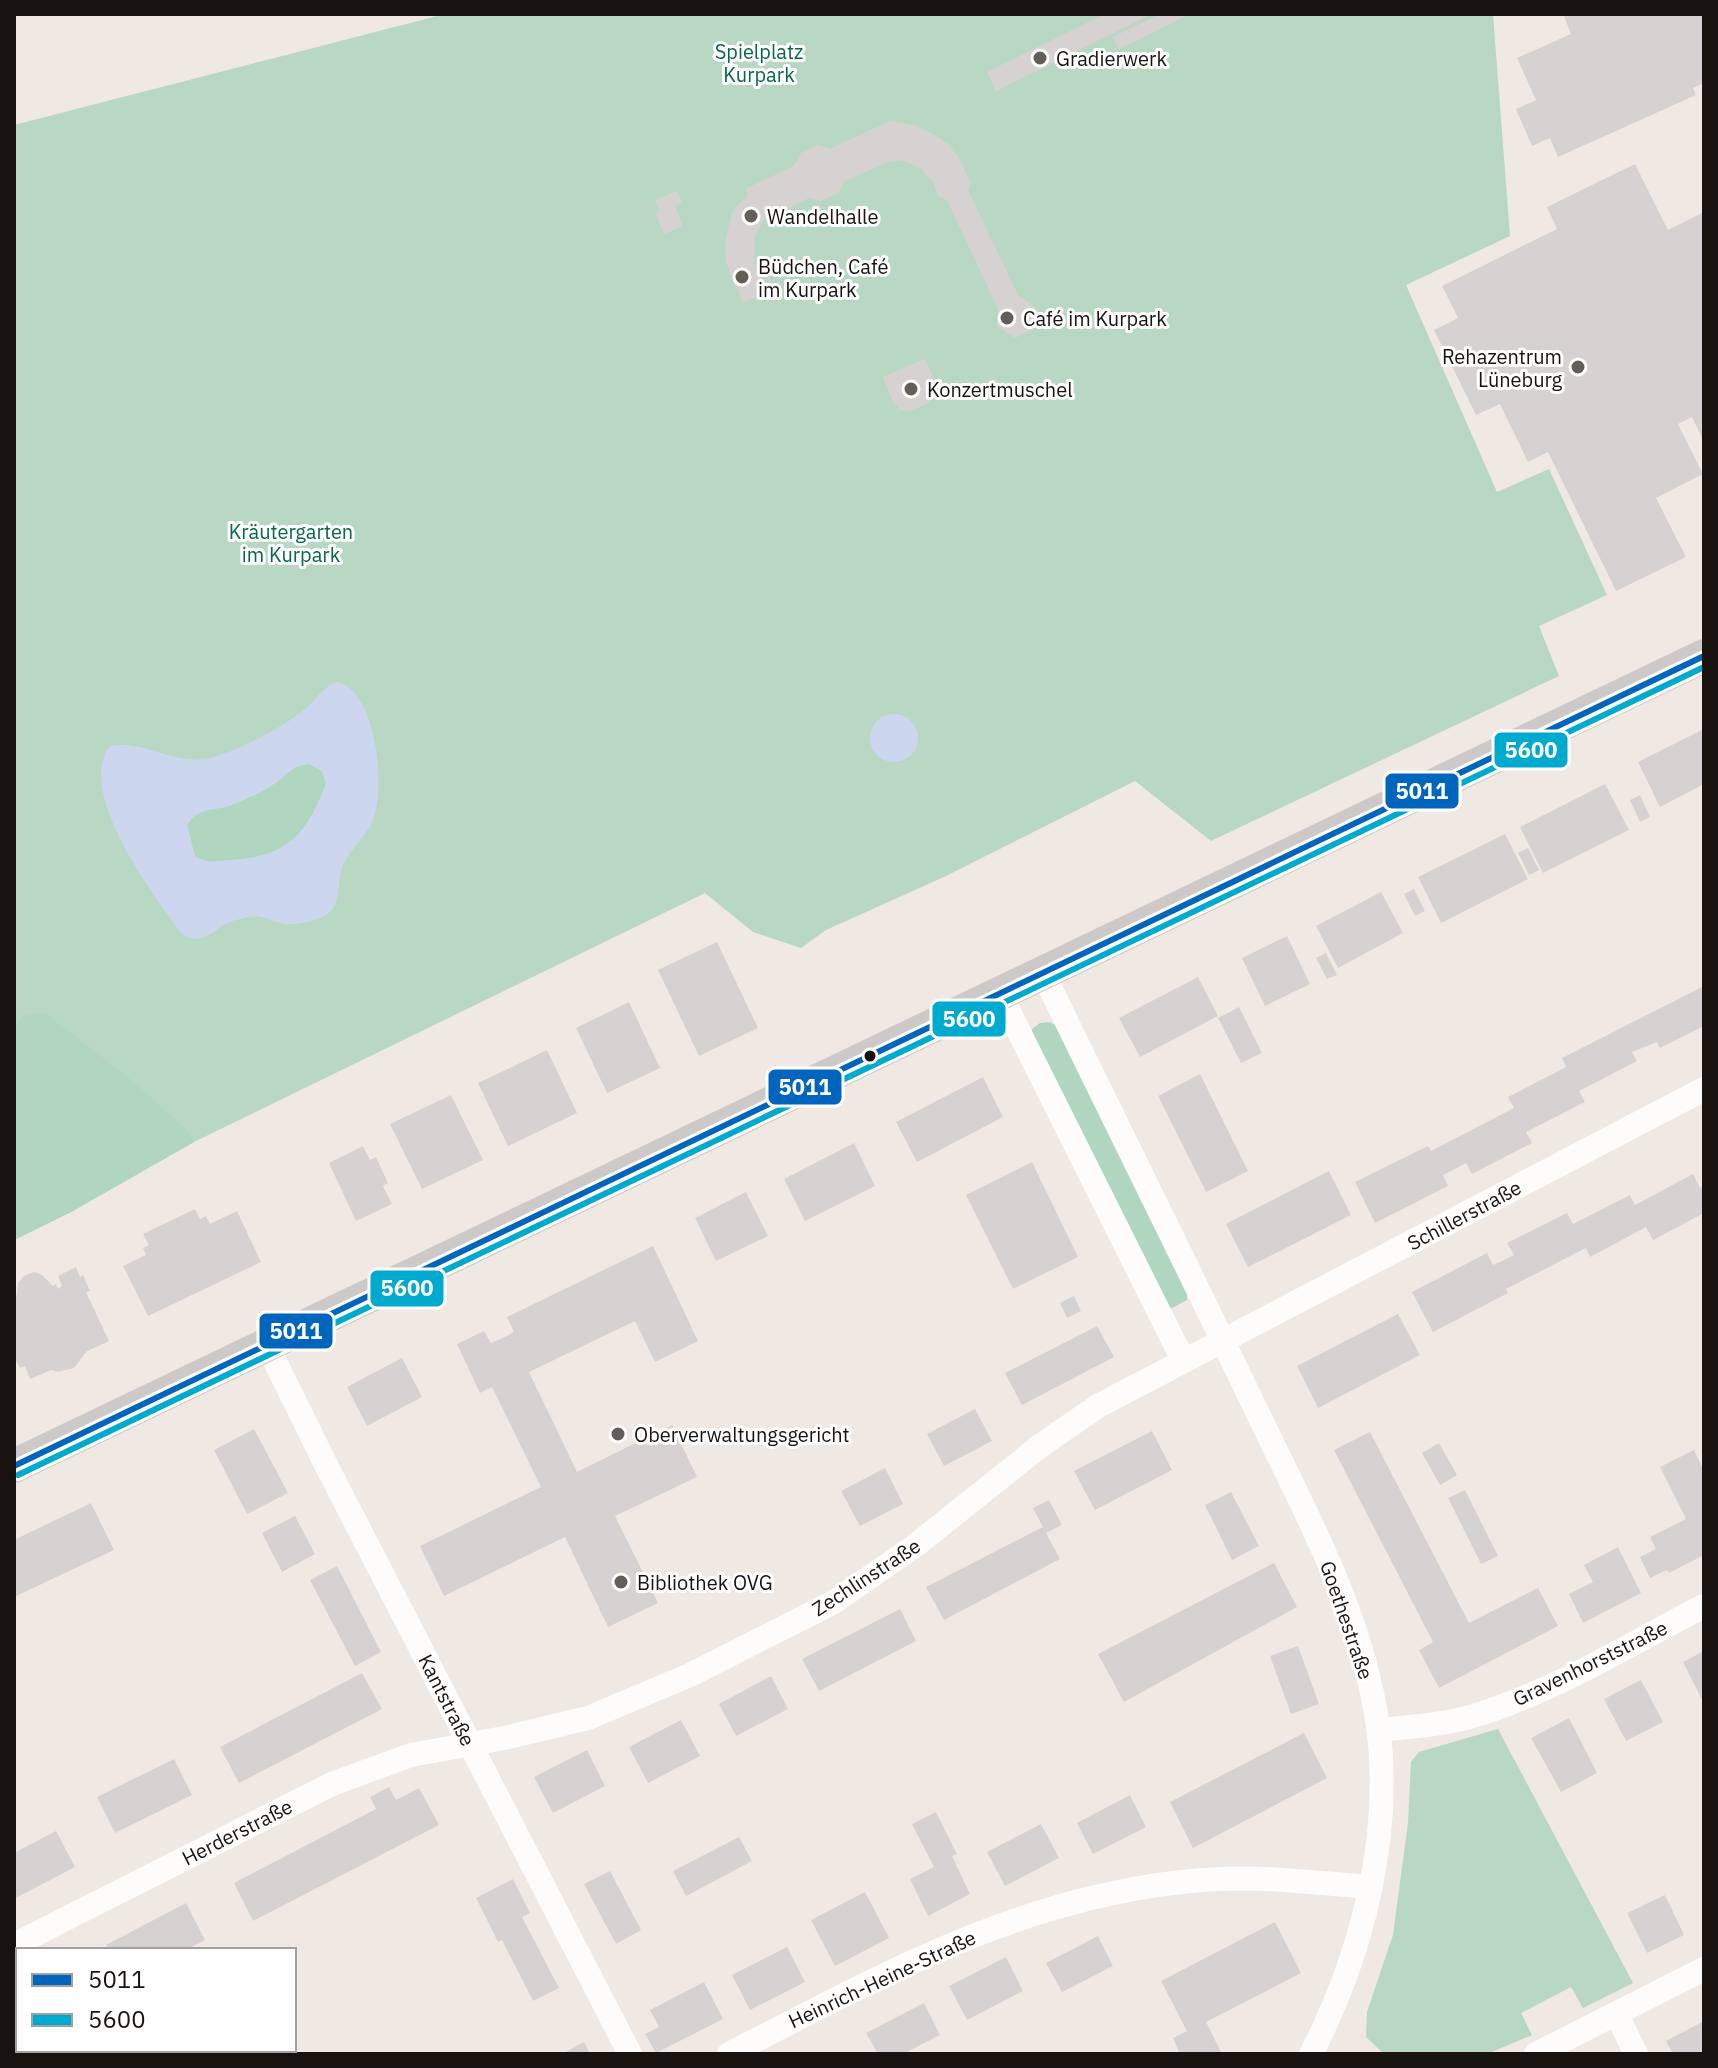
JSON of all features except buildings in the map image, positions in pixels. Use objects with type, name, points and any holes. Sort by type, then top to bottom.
[{"type":"street","points":[[14,1466],[1704,656]]},
{"type":"street","name":"Goethestraße","points":[[1043,973],[1315,1533],[1361,1647],[1379,1730],[1380,1806],[1371,1887],[1356,1947],[1314,2053]]},
{"type":"street","points":[[1000,994],[1183,1360],[1223,1340]]},
{"type":"street","name":"Schillerstraße","points":[[1223,1340],[1704,1089]]},
{"type":"street","name":"Kantstraße","points":[[267,1345],[630,2054]]},
{"type":"street","name":"Zechlinstraße","points":[[469,1744],[588,1718],[690,1675],[834,1602],[916,1545],[1040,1446],[1098,1406],[1183,1360]]},
{"type":"street","name":"Gravenhorststraße","points":[[1379,1730],[1469,1717],[1531,1695],[1704,1606]]},
{"type":"street","name":"Herderstraße","points":[[14,1945],[332,1784],[411,1755],[469,1744]]},
{"type":"street","name":"Heinrich-Heine-Straße","points":[[729,2054],[920,1957],[973,1935],[1086,1897],[1205,1879],[1263,1879],[1371,1887]]},
{"type":"street","points":[[1536,2054],[1704,1969]]},
{"type":"street","points":[[1617,2015],[1636,2054]]},
{"type":"green space","points":[[445,14],[1493,14],[1510,236],[1406,285],[1497,492],[1549,469],[1607,595],[1539,626],[1559,676],[1211,841],[1135,781],[944,877],[826,930],[801,948],[753,932],[705,893],[194,1142],[71,1212],[14,1240],[14,125]]},
{"type":"green space","points":[[309,764],[322,771],[326,783],[311,816],[293,840],[282,848],[252,858],[212,861],[195,856],[187,825],[193,815],[279,781],[295,766]]},
{"type":"green space","points":[[45,1013],[129,1078],[189,1132],[194,1142],[71,1212],[14,1240],[14,1030],[23,1014]]},
{"type":"green space","points":[[1050,1022],[1060,1029],[1187,1287],[1187,1300],[1172,1308],[1164,1307],[1032,1041],[1032,1029],[1040,1023]]},
{"type":"green space","points":[[1498,1729],[1633,1983],[1583,2008],[1571,1987],[1521,2013],[1532,2035],[1487,2054],[1384,2054],[1366,2037],[1367,2012],[1393,1935],[1408,1823],[1411,1762],[1419,1752]]},
{"type":"water","points":[[337,682],[350,689],[361,702],[374,738],[378,780],[373,821],[343,865],[335,905],[326,915],[306,922],[284,924],[252,916],[229,923],[197,939],[182,934],[138,870],[110,816],[103,789],[102,766],[110,746],[133,746],[193,760],[217,756],[244,746],[284,724]],"holes":[[[309,764],[322,771],[326,784],[319,802],[302,829],[281,848],[268,854],[232,860],[208,861],[195,856],[187,825],[192,818],[253,796],[298,766]]]},
{"type":"water","points":[[894,714],[911,721],[918,738],[911,755],[894,762],[877,755],[870,738],[877,721]]},
{"type":"transit line","name":"5011","points":[[14,1466],[1704,656]]},
{"type":"transit line","name":"5600","points":[[18,1475],[1704,667]]},
{"type":"place","name":"Gradierwerk","points":[[1040,58]]},
{"type":"place","name":"Wandelhalle","points":[[751,216]]},
{"type":"place","name":"Büdchen, Café im Kurpark","points":[[742,277]]},
{"type":"place","name":"Café im Kurpark","points":[[1007,318]]},
{"type":"place","name":"Rehazentrum Lüneburg","points":[[1578,367]]},
{"type":"place","name":"Konzertmuschel","points":[[911,389]]},
{"type":"place","name":"Oberverwaltungsgericht","points":[[618,1434]]},
{"type":"place","name":"Bibliothek OVG","points":[[621,1582]]},
{"type":"park label","name":"Spielplatz Kurpark","points":[[759,62]]},
{"type":"park label","name":"Kräutergarten im Kurpark","points":[[291,542]]}]
